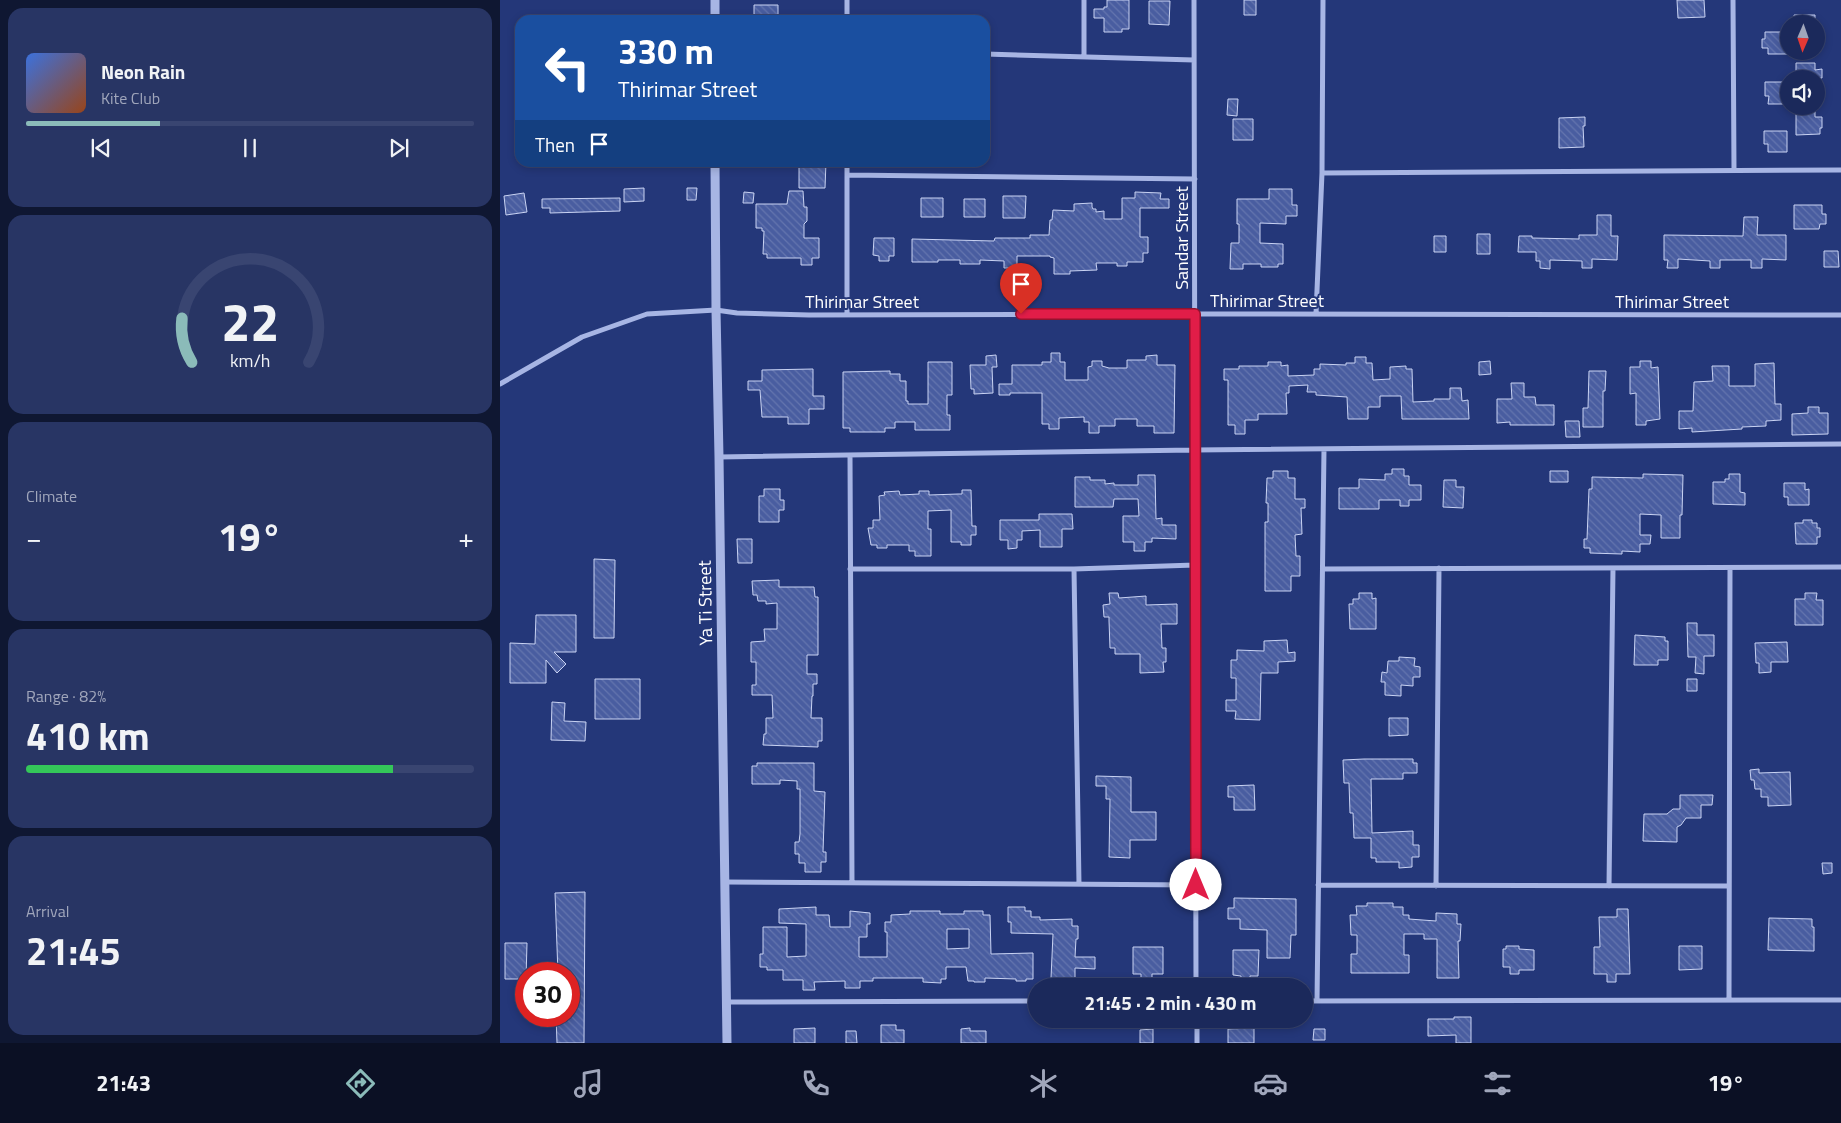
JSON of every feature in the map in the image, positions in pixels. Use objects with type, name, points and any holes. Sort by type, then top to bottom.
[{"type":"street","points":[[715,0],[715,15]]},
{"type":"street","points":[[847,0],[847,15]]},
{"type":"street","points":[[1084,0],[1084,57]]},
{"type":"street","name":"Sandar Street","points":[[1194,0],[1196,978]]},
{"type":"street","points":[[1316,314],[1322,173],[1323,0]]},
{"type":"street","points":[[1733,0],[1734,170]]},
{"type":"street","points":[[990,54],[1194,60]]},
{"type":"street","name":"Ya Ti Street","points":[[715,167],[727,1043]]},
{"type":"street","points":[[847,167],[847,315]]},
{"type":"street","points":[[1322,173],[1841,170]]},
{"type":"street","points":[[847,175],[1195,179]]},
{"type":"street","name":"Thirimar Street","points":[[500,384],[582,337],[647,314],[716,310],[746,313],[847,315],[1841,315]]},
{"type":"street","points":[[720,457],[1194,450],[1841,444]]},
{"type":"street","points":[[1317,1000],[1324,449]]},
{"type":"street","points":[[850,455],[852,883]]},
{"type":"street","points":[[850,569],[1074,569],[1195,565]]},
{"type":"street","points":[[1323,569],[1841,567]]},
{"type":"street","points":[[1436,886],[1440,568]]},
{"type":"street","points":[[1609,886],[1613,568]]},
{"type":"street","points":[[1729,1000],[1730,568]]},
{"type":"street","points":[[1074,569],[1079,884]]},
{"type":"street","points":[[725,882],[1196,885]]},
{"type":"street","points":[[1318,885],[1729,886]]},
{"type":"street","points":[[1313,1000],[1841,1000]]},
{"type":"street","points":[[726,1002],[1028,1001]]},
{"type":"street","points":[[1197,1028],[1197,1043]]},
{"type":"building","points":[[1107,0],[1129,0],[1129,29],[1122,29],[1122,32],[1104,32],[1104,18],[1094,18],[1094,9],[1104,9],[1104,7],[1107,7]]},
{"type":"building","points":[[1244,0],[1256,0],[1256,15],[1244,15]]},
{"type":"building","points":[[1677,0],[1704,0],[1705,17],[1678,18]]},
{"type":"building","points":[[1149,1],[1170,1],[1169,25],[1149,24]]},
{"type":"building","points":[[754,5],[778,5],[778,15],[754,15]]},
{"type":"building","points":[[1765,32],[1780,32],[1780,54],[1768,54],[1768,48],[1762,48],[1762,39],[1765,39]]},
{"type":"building","points":[[1796,63],[1815,63],[1815,70],[1796,70]]},
{"type":"building","points":[[1765,82],[1780,82],[1780,104],[1768,104],[1769,96],[1765,96]]},
{"type":"building","points":[[1228,99],[1238,99],[1237,116],[1227,115]]},
{"type":"building","points":[[1796,115],[1822,117],[1820,134],[1796,135]]},
{"type":"building","points":[[1585,117],[1585,126],[1583,126],[1584,147],[1559,148],[1559,118]]},
{"type":"building","points":[[1233,119],[1253,119],[1253,140],[1233,140]]},
{"type":"building","points":[[1764,131],[1787,131],[1787,152],[1768,152],[1768,144],[1764,144]]},
{"type":"building","points":[[799,167],[826,167],[825,188],[799,188]]},
{"type":"building","points":[[644,188],[644,201],[624,202],[624,189]]},
{"type":"building","points":[[687,188],[697,188],[696,200],[687,200]]},
{"type":"building","points":[[1269,189],[1292,189],[1292,205],[1297,205],[1297,216],[1286,216],[1286,224],[1260,223],[1260,243],[1283,244],[1283,264],[1278,264],[1278,267],[1261,267],[1261,264],[1243,264],[1243,269],[1230,269],[1231,243],[1239,243],[1237,199],[1269,199]]},
{"type":"building","points":[[789,191],[803,191],[804,207],[807,207],[804,238],[819,238],[819,258],[812,258],[812,265],[801,265],[801,258],[767,258],[767,254],[763,254],[764,231],[762,231],[762,228],[756,228],[756,204],[787,204]]},
{"type":"building","points":[[744,192],[754,193],[753,203],[743,203]]},
{"type":"building","points":[[1135,192],[1161,193],[1160,199],[1169,199],[1169,208],[1140,208],[1140,237],[1148,237],[1148,253],[1143,253],[1143,262],[1127,262],[1127,266],[1117,266],[1117,263],[1096,263],[1097,270],[1070,271],[1070,274],[1054,274],[1054,258],[1050,256],[1017,256],[1017,268],[1004,268],[1004,261],[980,260],[980,264],[960,264],[960,260],[912,262],[912,239],[994,241],[995,238],[1030,238],[1030,235],[1049,235],[1053,210],[1074,211],[1074,204],[1092,203],[1092,207],[1096,209],[1096,212],[1104,211],[1104,219],[1122,219],[1122,198],[1135,198]]},
{"type":"building","points":[[524,193],[527,212],[506,215],[504,196]]},
{"type":"building","points":[[1003,196],[1026,196],[1025,218],[1003,218]]},
{"type":"building","points":[[620,198],[620,211],[550,213],[550,208],[542,208],[542,199]]},
{"type":"building","points":[[921,198],[943,198],[943,217],[921,217]]},
{"type":"building","points":[[964,199],[985,199],[985,217],[964,217]]},
{"type":"building","points":[[1794,205],[1822,205],[1822,214],[1826,214],[1826,224],[1820,224],[1819,229],[1794,229]]},
{"type":"building","points":[[1597,215],[1611,215],[1611,236],[1618,236],[1617,260],[1592,259],[1592,268],[1582,268],[1582,261],[1550,260],[1550,269],[1540,268],[1540,261],[1536,261],[1536,252],[1518,252],[1519,236],[1579,239],[1579,235],[1597,235]]},
{"type":"building","points":[[1744,217],[1758,217],[1757,235],[1786,235],[1786,260],[1762,259],[1762,268],[1751,268],[1751,260],[1720,260],[1720,268],[1710,268],[1710,261],[1678,259],[1678,268],[1667,268],[1668,260],[1664,260],[1664,235],[1743,236]]},
{"type":"building","points":[[1477,234],[1490,234],[1490,254],[1477,254]]},
{"type":"building","points":[[1434,236],[1446,236],[1446,252],[1434,252]]},
{"type":"building","points":[[874,238],[894,238],[894,256],[889,256],[889,261],[879,261],[879,256],[873,255]]},
{"type":"building","points":[[1824,251],[1838,251],[1839,267],[1824,267]]},
{"type":"building","points":[[1051,353],[1060,353],[1060,362],[1065,362],[1065,380],[1088,380],[1088,367],[1092,366],[1092,361],[1102,361],[1102,366],[1109,368],[1127,368],[1127,360],[1146,360],[1146,356],[1157,355],[1157,365],[1175,365],[1174,433],[1154,433],[1154,426],[1137,426],[1137,419],[1115,419],[1115,426],[1099,426],[1099,433],[1089,433],[1089,422],[1084,422],[1084,417],[1059,418],[1059,429],[1049,429],[1049,424],[1042,424],[1042,393],[999,395],[999,384],[1012,384],[1012,365],[1042,365],[1042,362],[1051,362]]},
{"type":"building","points":[[996,355],[997,367],[992,367],[993,393],[974,394],[974,389],[971,389],[970,365],[986,365],[986,356]]},
{"type":"building","points":[[1355,357],[1366,357],[1366,363],[1372,363],[1373,380],[1390,379],[1390,367],[1406,366],[1406,369],[1412,369],[1413,402],[1450,399],[1450,388],[1461,388],[1462,401],[1468,400],[1469,419],[1402,419],[1401,396],[1380,396],[1380,407],[1368,407],[1368,419],[1348,419],[1347,397],[1316,395],[1316,392],[1307,392],[1308,385],[1289,386],[1289,393],[1286,393],[1287,414],[1258,414],[1258,420],[1245,420],[1245,434],[1235,434],[1235,425],[1228,425],[1228,380],[1224,380],[1224,369],[1239,369],[1239,366],[1268,366],[1268,362],[1281,362],[1281,366],[1288,365],[1288,376],[1314,375],[1314,369],[1320,369],[1320,364],[1346,365],[1346,363],[1355,363]]},
{"type":"building","points":[[1490,361],[1491,374],[1479,375],[1479,362]]},
{"type":"building","points":[[1640,361],[1651,361],[1651,368],[1658,367],[1660,419],[1646,421],[1646,425],[1636,425],[1636,393],[1630,394],[1630,367],[1640,367]]},
{"type":"building","points":[[928,362],[952,362],[952,395],[947,395],[947,415],[950,415],[950,430],[915,430],[915,422],[895,422],[895,428],[885,428],[885,432],[850,432],[850,428],[843,428],[843,372],[890,371],[890,374],[900,374],[900,381],[906,381],[906,401],[908,401],[908,404],[928,404]]},
{"type":"building","points":[[1774,363],[1775,404],[1781,404],[1781,420],[1766,421],[1766,426],[1742,427],[1742,429],[1692,432],[1692,428],[1679,429],[1679,411],[1693,411],[1694,382],[1713,381],[1712,366],[1729,366],[1729,386],[1755,386],[1755,364]]},
{"type":"building","points":[[813,369],[813,396],[824,396],[824,409],[809,409],[809,424],[788,424],[788,417],[762,417],[760,390],[748,390],[748,381],[762,381],[762,370]]},
{"type":"building","points":[[1589,371],[1606,371],[1605,391],[1603,391],[1603,427],[1583,427],[1583,408],[1588,408]]},
{"type":"building","points":[[1511,383],[1524,383],[1524,397],[1535,397],[1536,405],[1554,405],[1554,425],[1510,425],[1510,422],[1497,423],[1497,399],[1512,399]]},
{"type":"building","points":[[1808,407],[1819,407],[1819,413],[1828,413],[1828,434],[1792,435],[1792,414],[1808,413]]},
{"type":"building","points":[[1565,421],[1579,421],[1580,437],[1566,437]]},
{"type":"building","points":[[1392,469],[1404,469],[1404,476],[1409,476],[1409,485],[1421,485],[1421,500],[1409,500],[1409,506],[1400,506],[1400,500],[1379,500],[1379,509],[1339,509],[1339,488],[1359,488],[1359,479],[1385,480],[1385,474],[1392,474]]},
{"type":"building","points":[[1273,471],[1288,471],[1288,478],[1295,478],[1295,499],[1305,499],[1305,508],[1301,508],[1302,534],[1295,535],[1296,556],[1300,556],[1300,576],[1291,576],[1291,591],[1265,591],[1265,522],[1268,522],[1268,503],[1266,503],[1267,478],[1273,478]]},
{"type":"building","points":[[1550,471],[1568,471],[1568,482],[1550,482]]},
{"type":"building","points":[[1643,474],[1683,475],[1680,538],[1661,538],[1661,515],[1640,514],[1640,535],[1651,535],[1650,544],[1640,544],[1640,552],[1622,551],[1622,554],[1590,553],[1590,548],[1584,548],[1584,539],[1587,539],[1589,489],[1592,489],[1592,477],[1643,478]]},
{"type":"building","points":[[1729,474],[1740,474],[1740,492],[1745,493],[1745,505],[1713,504],[1713,482],[1725,482],[1725,479],[1729,479]]},
{"type":"building","points":[[1138,475],[1155,475],[1156,519],[1162,518],[1162,525],[1176,525],[1176,539],[1152,538],[1152,542],[1145,542],[1145,551],[1134,551],[1134,542],[1123,542],[1123,516],[1139,516],[1138,499],[1114,499],[1113,507],[1075,507],[1075,477],[1105,480],[1105,484],[1138,485]]},
{"type":"building","points":[[1444,480],[1456,480],[1456,487],[1464,487],[1463,508],[1443,507]]},
{"type":"building","points":[[1784,483],[1805,483],[1805,490],[1809,489],[1809,505],[1788,505],[1788,497],[1784,497]]},
{"type":"building","points":[[764,489],[780,489],[780,500],[784,500],[784,510],[779,510],[779,522],[759,522],[759,496],[764,496]]},
{"type":"building","points":[[962,490],[971,490],[972,526],[976,526],[976,535],[971,535],[971,545],[951,542],[951,510],[928,511],[928,529],[931,529],[931,556],[915,556],[915,551],[909,551],[909,545],[887,545],[887,548],[877,548],[877,545],[871,545],[868,528],[873,528],[873,520],[880,520],[879,496],[885,495],[884,492],[899,491],[900,495],[919,494],[919,491],[929,491],[929,495],[962,494]]},
{"type":"building","points":[[1039,514],[1072,514],[1073,529],[1062,529],[1062,547],[1040,547],[1040,530],[1022,531],[1022,540],[1017,540],[1017,548],[1008,549],[1008,540],[1000,540],[1000,520],[1039,520]]},
{"type":"building","points":[[1803,520],[1812,520],[1812,523],[1817,523],[1817,528],[1820,528],[1820,537],[1817,537],[1817,544],[1796,544],[1795,523],[1803,523]]},
{"type":"building","points":[[737,539],[752,539],[752,563],[738,563]]},
{"type":"building","points":[[594,559],[615,560],[614,638],[594,638]]},
{"type":"building","points":[[779,580],[779,587],[814,587],[815,597],[818,597],[818,655],[807,655],[807,674],[817,674],[817,684],[813,684],[811,718],[822,718],[822,741],[818,741],[818,747],[763,745],[764,734],[766,734],[766,718],[773,718],[772,695],[752,695],[752,685],[756,685],[756,662],[751,662],[751,642],[765,641],[764,629],[777,629],[777,603],[766,604],[766,601],[758,601],[757,595],[753,595],[752,581]]},
{"type":"building","points":[[1109,593],[1118,593],[1119,598],[1146,596],[1146,605],[1177,604],[1177,624],[1161,624],[1162,648],[1166,648],[1166,662],[1163,662],[1164,672],[1140,673],[1140,654],[1115,654],[1115,648],[1110,648],[1109,617],[1104,617],[1103,605],[1110,604]]},
{"type":"building","points":[[1359,593],[1372,593],[1372,599],[1376,598],[1376,629],[1350,629],[1349,604],[1353,604],[1353,599],[1359,599]]},
{"type":"building","points":[[1805,593],[1817,593],[1816,600],[1823,600],[1823,625],[1795,625],[1795,599],[1805,599]]},
{"type":"building","points":[[536,615],[576,615],[576,652],[554,652],[566,664],[557,673],[546,660],[546,683],[510,683],[510,643],[535,644]]},
{"type":"building","points":[[1687,623],[1697,623],[1697,635],[1714,635],[1714,656],[1704,656],[1704,674],[1695,673],[1696,657],[1688,657]]},
{"type":"building","points":[[1635,635],[1665,637],[1665,641],[1668,641],[1668,660],[1658,660],[1658,665],[1634,665]]},
{"type":"building","points":[[1287,640],[1288,653],[1295,652],[1295,661],[1278,662],[1278,673],[1261,673],[1260,720],[1235,719],[1236,711],[1226,711],[1226,700],[1236,700],[1236,678],[1231,678],[1231,660],[1237,660],[1237,650],[1264,651],[1264,641]]},
{"type":"building","points":[[1787,642],[1788,662],[1771,662],[1771,672],[1759,673],[1759,663],[1756,663],[1755,643]]},
{"type":"building","points":[[1399,657],[1415,658],[1414,666],[1420,667],[1420,677],[1413,677],[1413,686],[1401,685],[1401,696],[1385,695],[1385,682],[1381,682],[1382,672],[1387,673],[1388,661],[1399,661]]},
{"type":"building","points":[[595,679],[640,679],[640,719],[595,719]]},
{"type":"building","points":[[1687,679],[1697,679],[1697,691],[1687,691]]},
{"type":"building","points":[[552,702],[565,703],[564,721],[586,722],[585,741],[551,740]]},
{"type":"building","points":[[1389,718],[1408,718],[1408,735],[1389,736]]},
{"type":"building","points":[[1413,759],[1413,763],[1417,763],[1417,773],[1403,773],[1403,779],[1371,779],[1372,833],[1413,831],[1413,845],[1419,845],[1419,857],[1412,857],[1412,867],[1399,868],[1399,862],[1376,862],[1376,858],[1371,858],[1371,838],[1354,838],[1353,813],[1350,813],[1349,783],[1344,783],[1343,760]]},
{"type":"building","points":[[757,763],[814,763],[814,791],[825,792],[823,852],[826,852],[826,862],[821,862],[821,872],[805,872],[805,863],[799,863],[799,854],[795,854],[795,842],[799,842],[800,834],[800,789],[797,789],[797,781],[780,780],[780,784],[752,784],[752,766],[757,766]]},
{"type":"building","points":[[1759,769],[1759,773],[1790,772],[1791,805],[1768,806],[1768,797],[1761,797],[1761,789],[1755,789],[1754,780],[1751,780],[1750,770]]},
{"type":"building","points":[[1096,776],[1131,777],[1131,812],[1156,812],[1156,840],[1130,840],[1130,858],[1109,857],[1110,799],[1106,799],[1106,786],[1096,786]]},
{"type":"building","points":[[1254,785],[1255,810],[1234,810],[1234,797],[1228,797],[1228,786]]},
{"type":"building","points":[[1680,795],[1713,795],[1712,805],[1701,805],[1701,818],[1686,818],[1677,827],[1677,842],[1643,841],[1644,814],[1667,814],[1673,809],[1680,809]]},
{"type":"building","points":[[1822,863],[1832,863],[1832,873],[1823,874]]},
{"type":"building","points":[[585,892],[584,1043],[557,1043],[556,1027],[580,1027],[580,962],[558,962],[555,893]]},
{"type":"building","points":[[1234,898],[1296,899],[1296,935],[1291,935],[1290,958],[1267,958],[1267,930],[1240,929],[1240,919],[1228,919],[1228,908],[1234,908]]},
{"type":"building","points":[[1367,903],[1393,903],[1393,907],[1403,907],[1403,915],[1409,915],[1409,919],[1436,921],[1436,913],[1457,914],[1457,924],[1461,924],[1460,941],[1458,941],[1459,978],[1437,978],[1437,939],[1424,939],[1424,934],[1404,934],[1404,955],[1409,955],[1409,973],[1351,973],[1351,954],[1357,954],[1357,935],[1351,935],[1350,915],[1357,915],[1356,906],[1367,906]]},
{"type":"building","points":[[816,907],[816,915],[829,915],[830,927],[850,927],[850,911],[870,913],[870,924],[867,924],[867,937],[859,937],[859,957],[887,957],[885,922],[891,922],[891,915],[910,914],[910,911],[940,911],[940,914],[964,914],[964,911],[983,911],[983,915],[990,915],[991,954],[1033,953],[1033,978],[1028,978],[1026,981],[1016,981],[1016,979],[985,978],[985,982],[974,982],[968,981],[966,967],[946,967],[946,979],[941,979],[941,983],[923,982],[923,978],[873,978],[873,981],[860,981],[860,988],[845,988],[845,981],[814,982],[815,990],[803,990],[803,980],[783,980],[783,970],[767,970],[767,967],[760,967],[760,954],[763,954],[763,927],[787,927],[787,957],[806,956],[806,924],[779,923],[779,909]],"holes":[[[947,929],[969,929],[969,948],[947,949]]]},
{"type":"building","points":[[1008,907],[1025,907],[1025,911],[1031,911],[1031,917],[1040,917],[1040,920],[1072,919],[1072,926],[1078,926],[1075,957],[1095,957],[1095,969],[1075,968],[1075,978],[1051,978],[1053,934],[1011,933],[1011,922],[1008,922]]},
{"type":"building","points":[[1617,909],[1628,909],[1630,974],[1616,974],[1616,982],[1607,982],[1607,974],[1594,974],[1594,947],[1600,947],[1599,917],[1617,917]]},
{"type":"building","points":[[1769,918],[1812,919],[1814,951],[1768,950]]},
{"type":"building","points":[[505,943],[527,943],[526,962],[515,962],[515,979],[505,979]]},
{"type":"building","points":[[1506,946],[1519,946],[1519,949],[1534,950],[1534,970],[1519,970],[1519,974],[1510,974],[1510,967],[1503,967],[1503,949],[1506,949]]},
{"type":"building","points":[[1679,946],[1702,946],[1702,969],[1679,970]]},
{"type":"building","points":[[1133,947],[1163,947],[1163,974],[1152,974],[1152,978],[1141,978],[1141,974],[1133,974]]},
{"type":"building","points":[[1233,950],[1259,950],[1258,976],[1241,978],[1241,976],[1233,975]]},
{"type":"building","points":[[1454,1017],[1471,1017],[1471,1043],[1456,1043],[1456,1035],[1428,1036],[1428,1019],[1454,1019]]},
{"type":"building","points":[[881,1025],[896,1025],[896,1030],[904,1030],[904,1043],[881,1043]]},
{"type":"building","points":[[815,1028],[815,1043],[794,1043],[794,1029]]},
{"type":"building","points":[[970,1028],[970,1031],[986,1031],[986,1043],[961,1043],[961,1029]]},
{"type":"building","points":[[1254,1028],[1254,1043],[1228,1043],[1228,1029]]},
{"type":"building","points":[[1153,1029],[1153,1043],[1140,1043],[1140,1030]]},
{"type":"building","points":[[1314,1029],[1325,1029],[1325,1040],[1313,1040]]},
{"type":"building","points":[[846,1031],[856,1031],[857,1043],[846,1043]]},
{"type":"route","points":[[1021,314],[1195,314],[1196,885]]}]
